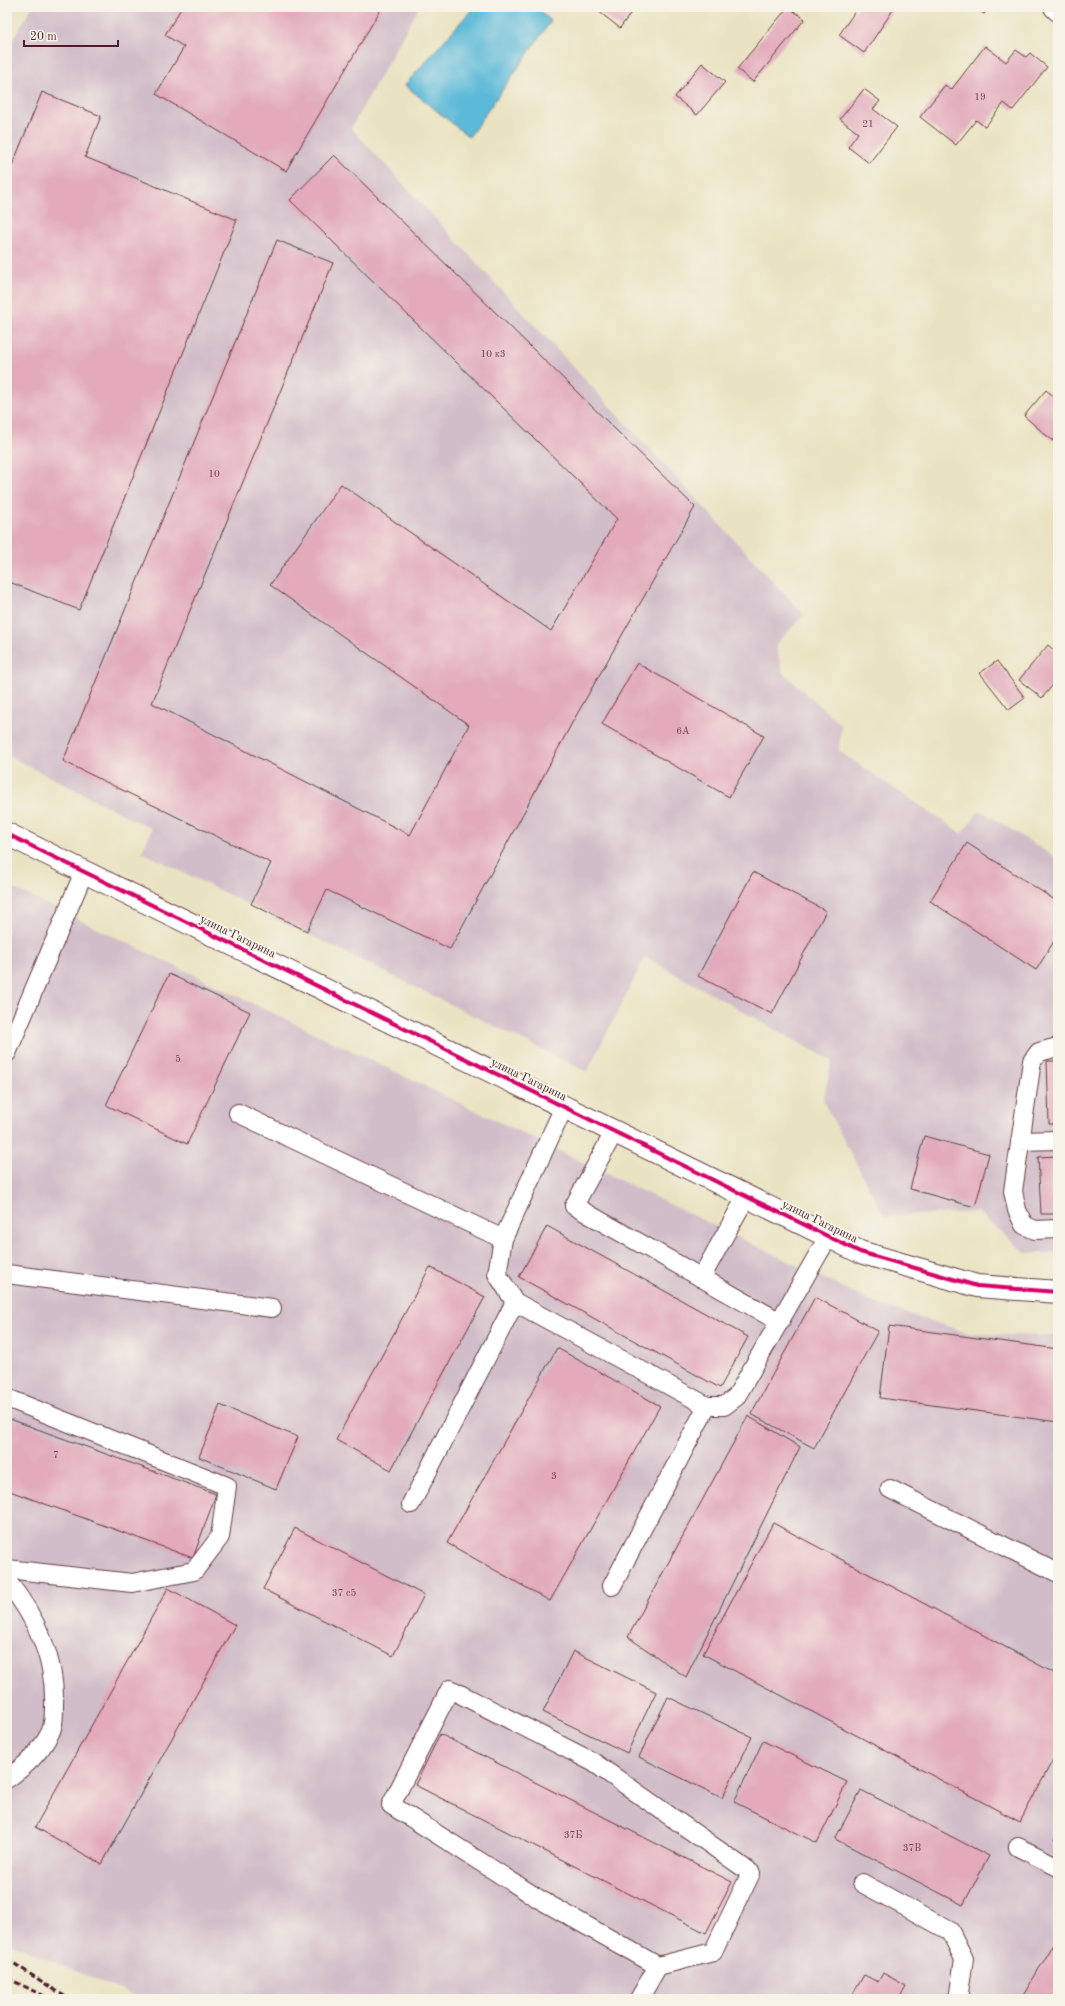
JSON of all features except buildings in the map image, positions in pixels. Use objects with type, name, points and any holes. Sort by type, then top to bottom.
[{"type":"street","points":[[1055,7],[1058,10]]},
{"type":"street","name":"улица Гагарина","points":[[7,834],[860,1252],[977,1286],[1058,1292]]},
{"type":"lane","points":[[7,1053],[84,872]]},
{"type":"lane","points":[[1058,1047],[1039,1052],[1032,1061],[1013,1191],[1017,1210],[1024,1225],[1035,1230],[1058,1229]]},
{"type":"lane","points":[[564,1107],[503,1239],[497,1274],[515,1302],[707,1406],[724,1406],[736,1397],[828,1237]]},
{"type":"lane","points":[[238,1113],[503,1239]]},
{"type":"lane","points":[[614,1132],[574,1206],[780,1322]]},
{"type":"lane","points":[[1020,1141],[1058,1140]]},
{"type":"lane","points":[[701,1278],[746,1196]]},
{"type":"lane","points":[[7,1274],[272,1308]]},
{"type":"lane","points":[[411,1504],[515,1302]]},
{"type":"lane","points":[[7,1398],[227,1486],[220,1537],[194,1571],[132,1583],[7,1569]]},
{"type":"lane","points":[[612,1586],[707,1406]]},
{"type":"lane","points":[[890,1489],[1058,1573]]},
{"type":"lane","points":[[7,1581],[25,1604],[43,1638],[52,1670],[54,1697],[51,1731],[39,1751],[25,1766],[7,1779]]},
{"type":"lane","points":[[639,1999],[658,1966],[713,1952],[751,1873],[593,1762],[450,1689],[391,1805],[538,1899],[658,1966]]},
{"type":"lane","points":[[1018,1847],[1058,1867]]},
{"type":"lane","points":[[862,1883],[950,1931],[964,1959],[958,1999]]},
{"type":"shaded area","points":[[32,7],[419,7],[351,128],[804,615],[776,644],[782,672],[841,725],[839,751],[962,834],[980,810],[1058,859],[1058,1253],[1025,1253],[978,1212],[884,1216],[823,1101],[832,1061],[645,957],[587,1072],[142,852],[152,829],[7,755],[7,49]]},
{"type":"shaded area","points":[[7,885],[877,1304],[971,1334],[1058,1336],[1058,1999],[141,1999],[7,1942]]},
{"type":"water","points":[[474,7],[536,7],[551,21],[469,137],[405,85]]},
{"type":"railway","points":[[7,1959],[69,1999]]},
{"type":"railway","points":[[7,1978],[51,1999]]},
{"type":"cycle path","points":[[7,834],[860,1252],[977,1286],[1058,1292]]}]
